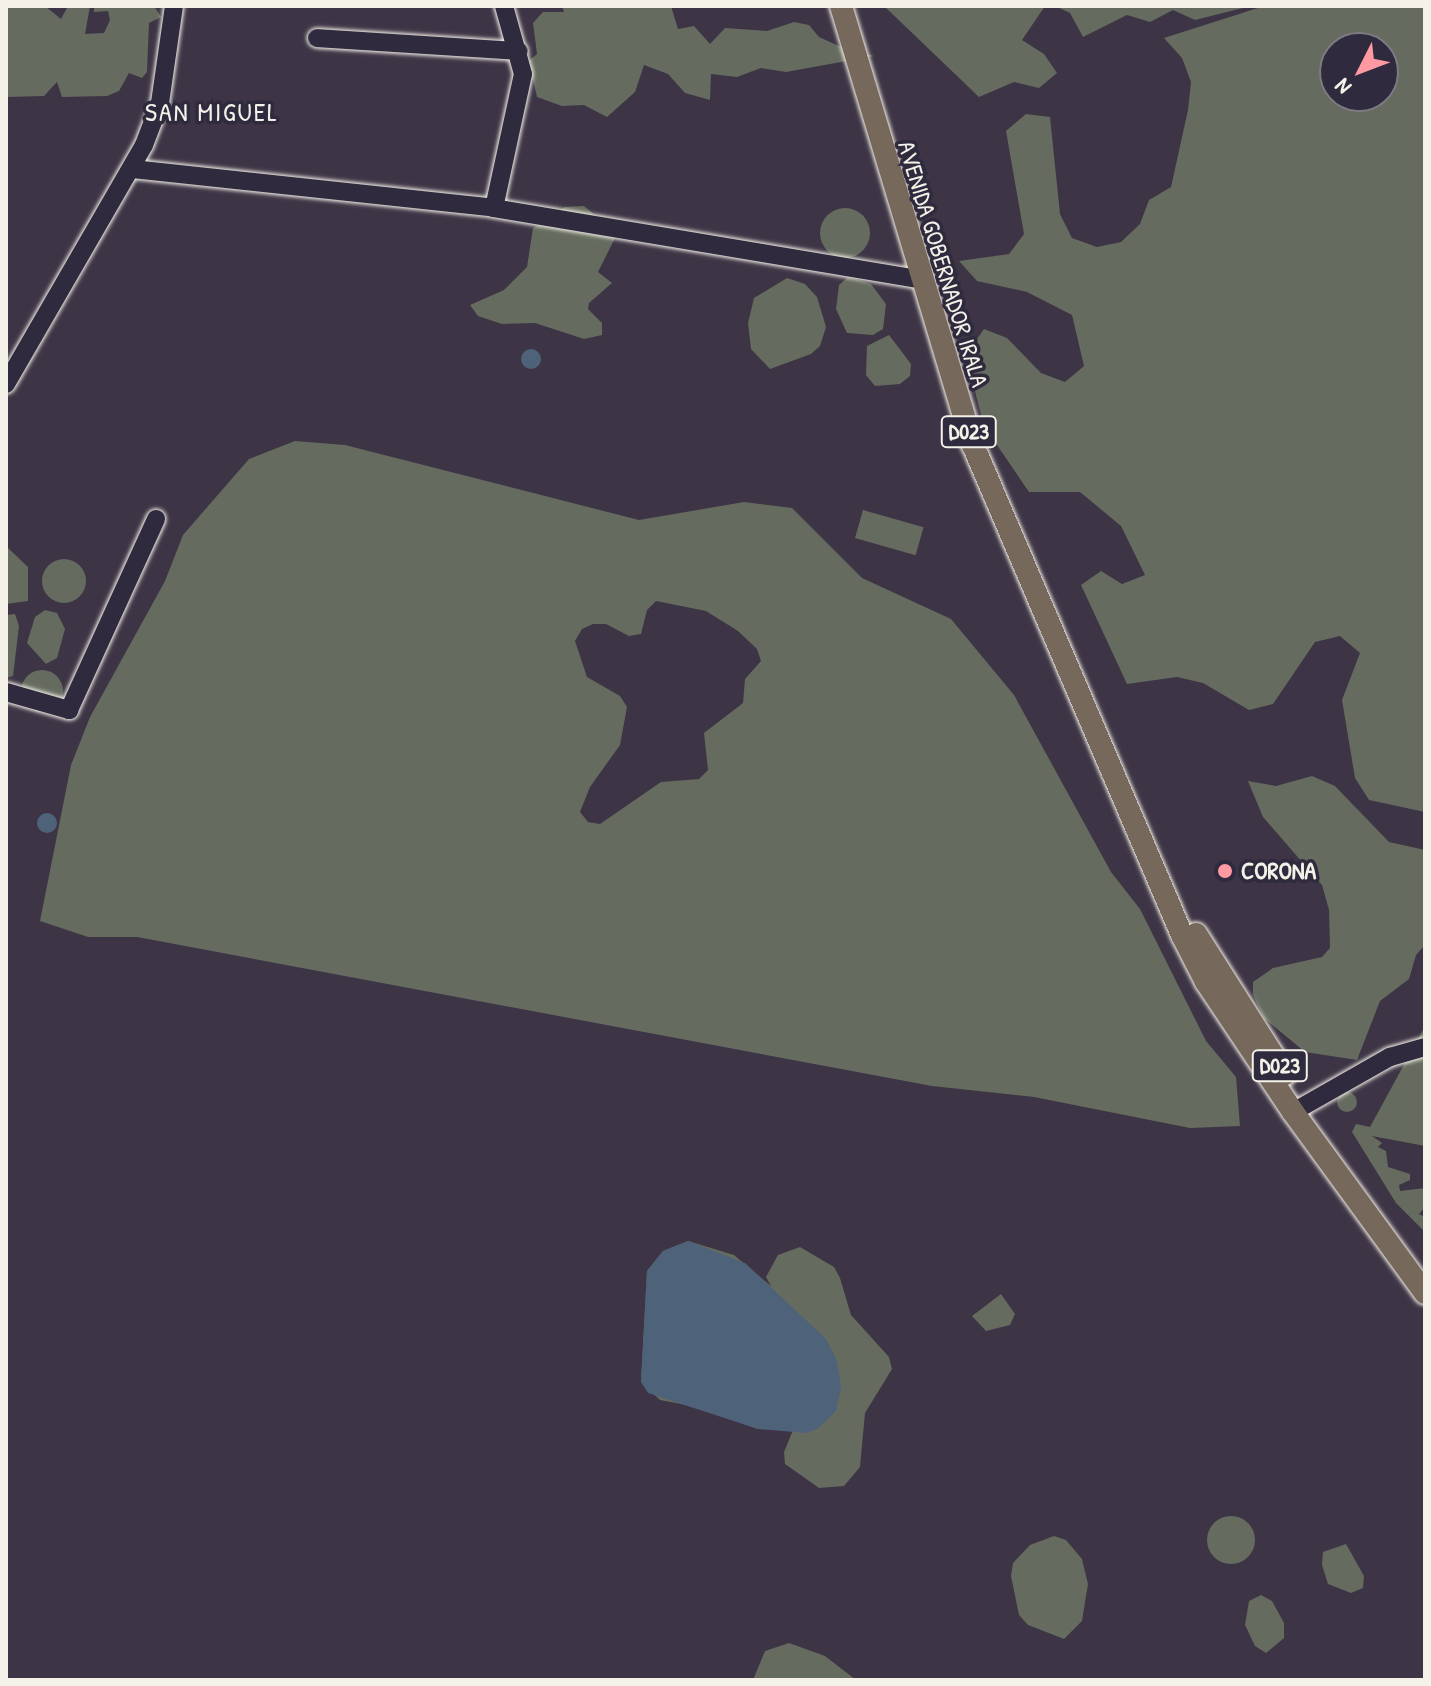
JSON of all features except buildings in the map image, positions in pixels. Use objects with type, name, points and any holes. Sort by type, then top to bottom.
[{"type":"main road","name":"AVENIDA GOBERNADOR IRALA","points":[[841,6],[920,279],[994,498],[1143,842],[1300,1109],[1425,1293]]},
{"type":"main road","name":"AVENIDA GOBERNADOR IRALA","points":[[1300,1109],[1425,1284]]},
{"type":"street","points":[[6,384],[132,169],[160,103],[174,6]]},
{"type":"street","points":[[494,208],[523,74],[504,6]]},
{"type":"street","points":[[317,38],[519,51]]},
{"type":"street","points":[[132,169],[494,208],[920,279]]},
{"type":"street","points":[[6,692],[69,710],[156,519]]},
{"type":"street","points":[[1300,1109],[1390,1057],[1425,1047]]},
{"type":"green space","points":[[6,6],[45,6],[61,19],[68,6],[90,6],[85,34],[104,33],[110,20],[108,11],[94,12],[94,6],[154,6],[161,17],[149,23],[147,72],[142,78],[129,73],[119,91],[107,96],[62,97],[57,82],[44,96],[6,97]]},
{"type":"green space","points":[[562,6],[671,6],[678,29],[694,26],[710,44],[725,28],[767,31],[794,22],[809,25],[819,37],[841,47],[874,56],[786,72],[761,68],[737,77],[711,74],[710,100],[685,93],[668,74],[644,65],[635,92],[607,117],[584,105],[562,106],[537,97],[533,80],[520,68],[537,54],[533,23],[543,12],[564,12]]},
{"type":"green space","points":[[884,6],[1045,6],[1022,40],[1044,54],[1057,73],[1039,88],[1014,82],[979,97]]},
{"type":"green space","points":[[1055,6],[1251,6],[1195,20],[1173,10],[1150,22],[1127,15],[1083,37],[1070,13]]},
{"type":"green space","points":[[1264,6],[1425,6],[1425,812],[1369,800],[1355,778],[1342,700],[1360,653],[1340,636],[1315,642],[1273,704],[1249,710],[1203,683],[1177,677],[1127,684],[1081,585],[1101,571],[1122,584],[1145,575],[1121,526],[1080,492],[1029,492],[984,426],[971,376],[970,349],[984,329],[1007,338],[1041,373],[1065,382],[1084,366],[1072,315],[1027,292],[977,281],[959,261],[1009,254],[1024,234],[1006,131],[1026,114],[1050,117],[1060,214],[1072,238],[1097,247],[1121,242],[1140,224],[1149,200],[1171,187],[1191,82],[1182,58],[1164,38]]},
{"type":"green space","points":[[584,206],[617,234],[598,272],[612,283],[589,303],[588,309],[602,323],[602,335],[584,339],[535,323],[502,324],[478,316],[470,305],[504,290],[527,267],[533,228],[565,207]]},
{"type":"green space","points":[[845,208],[863,215],[870,233],[863,251],[845,258],[827,251],[820,233],[827,215]]},
{"type":"green space","points":[[848,277],[871,284],[886,304],[883,329],[873,335],[847,333],[836,309],[839,285]]},
{"type":"green space","points":[[787,278],[805,284],[817,297],[826,327],[820,346],[811,354],[770,369],[751,349],[748,323],[754,298]]},
{"type":"green space","points":[[889,335],[911,364],[910,376],[900,384],[875,386],[866,375],[867,346]]},
{"type":"green space","points":[[295,441],[345,445],[639,520],[744,502],[792,508],[862,578],[951,619],[1014,695],[1111,872],[1140,909],[1206,1041],[1236,1077],[1240,1126],[1190,1128],[1034,1097],[932,1086],[137,937],[88,937],[40,921],[71,765],[90,717],[165,581],[183,535],[249,459]],"holes":[[[656,601],[706,611],[738,631],[757,649],[761,661],[745,679],[743,703],[704,733],[708,770],[699,779],[661,782],[600,824],[588,822],[580,812],[590,787],[620,745],[627,707],[620,696],[587,677],[575,641],[582,629],[593,624],[606,624],[629,636],[641,634],[647,610]]]},
{"type":"green space","points":[[863,510],[924,527],[916,555],[855,538]]},
{"type":"green space","points":[[6,546],[28,567],[28,601],[6,604]]},
{"type":"green space","points":[[64,559],[80,565],[86,581],[80,597],[64,603],[48,597],[42,581],[48,565]]},
{"type":"green space","points":[[45,610],[57,613],[65,629],[57,658],[46,664],[27,643],[35,617]]},
{"type":"green space","points":[[15,614],[19,626],[13,676],[6,678],[6,615]]},
{"type":"green space","points":[[42,670],[57,676],[63,691],[57,706],[42,712],[27,706],[21,691],[27,676]]},
{"type":"green space","points":[[1312,776],[1335,786],[1389,842],[1425,850],[1425,945],[1416,955],[1409,979],[1380,1001],[1357,1060],[1305,1052],[1264,1018],[1253,995],[1253,982],[1273,968],[1322,957],[1330,948],[1329,910],[1322,885],[1263,817],[1248,781],[1276,786]]},
{"type":"green space","points":[[1425,1026],[1425,1146],[1372,1136],[1382,1143],[1378,1147],[1386,1151],[1388,1167],[1410,1174],[1410,1180],[1399,1185],[1400,1191],[1425,1188],[1425,1207],[1419,1214],[1425,1217],[1425,1232],[1396,1203],[1352,1132],[1356,1124],[1370,1127]]},
{"type":"green space","points":[[1347,1092],[1354,1095],[1357,1102],[1354,1109],[1347,1112],[1340,1109],[1337,1102],[1340,1095]]},
{"type":"green space","points":[[688,1241],[734,1255],[771,1286],[766,1277],[778,1255],[800,1247],[834,1267],[851,1315],[889,1357],[892,1369],[865,1413],[860,1467],[844,1486],[819,1488],[785,1464],[784,1452],[793,1430],[758,1429],[697,1407],[660,1400],[641,1382],[647,1271],[663,1251]]},
{"type":"green space","points":[[1001,1294],[1015,1314],[1010,1325],[986,1331],[972,1316]]},
{"type":"green space","points":[[1231,1516],[1240,1517],[1248,1523],[1254,1531],[1254,1549],[1248,1557],[1240,1563],[1231,1564],[1222,1563],[1214,1557],[1208,1549],[1207,1540],[1208,1531],[1214,1523],[1222,1517]]},
{"type":"green space","points":[[1054,1536],[1066,1540],[1082,1559],[1088,1584],[1082,1621],[1064,1639],[1028,1625],[1019,1615],[1011,1576],[1013,1563],[1030,1545]]},
{"type":"green space","points":[[1346,1544],[1364,1576],[1363,1588],[1351,1593],[1328,1584],[1322,1565],[1323,1552]]},
{"type":"green space","points":[[1261,1595],[1272,1601],[1284,1623],[1284,1638],[1266,1653],[1255,1646],[1245,1625],[1249,1601]]},
{"type":"green space","points":[[789,1643],[825,1656],[856,1680],[753,1680],[765,1651]]},
{"type":"water","points":[[531,349],[538,352],[541,359],[538,366],[531,369],[524,366],[521,359],[524,352]]},
{"type":"water","points":[[47,813],[54,816],[57,823],[54,830],[47,833],[40,830],[37,823],[40,816]]},
{"type":"water","points":[[688,1241],[745,1263],[826,1339],[837,1361],[841,1387],[836,1411],[817,1429],[806,1433],[758,1429],[648,1393],[641,1382],[647,1271],[663,1251]]},
{"type":"place","name":"CORONA","points":[[1225,871]]},
{"type":"district","name":"SAN MIGUEL","points":[[212,112]]}]
